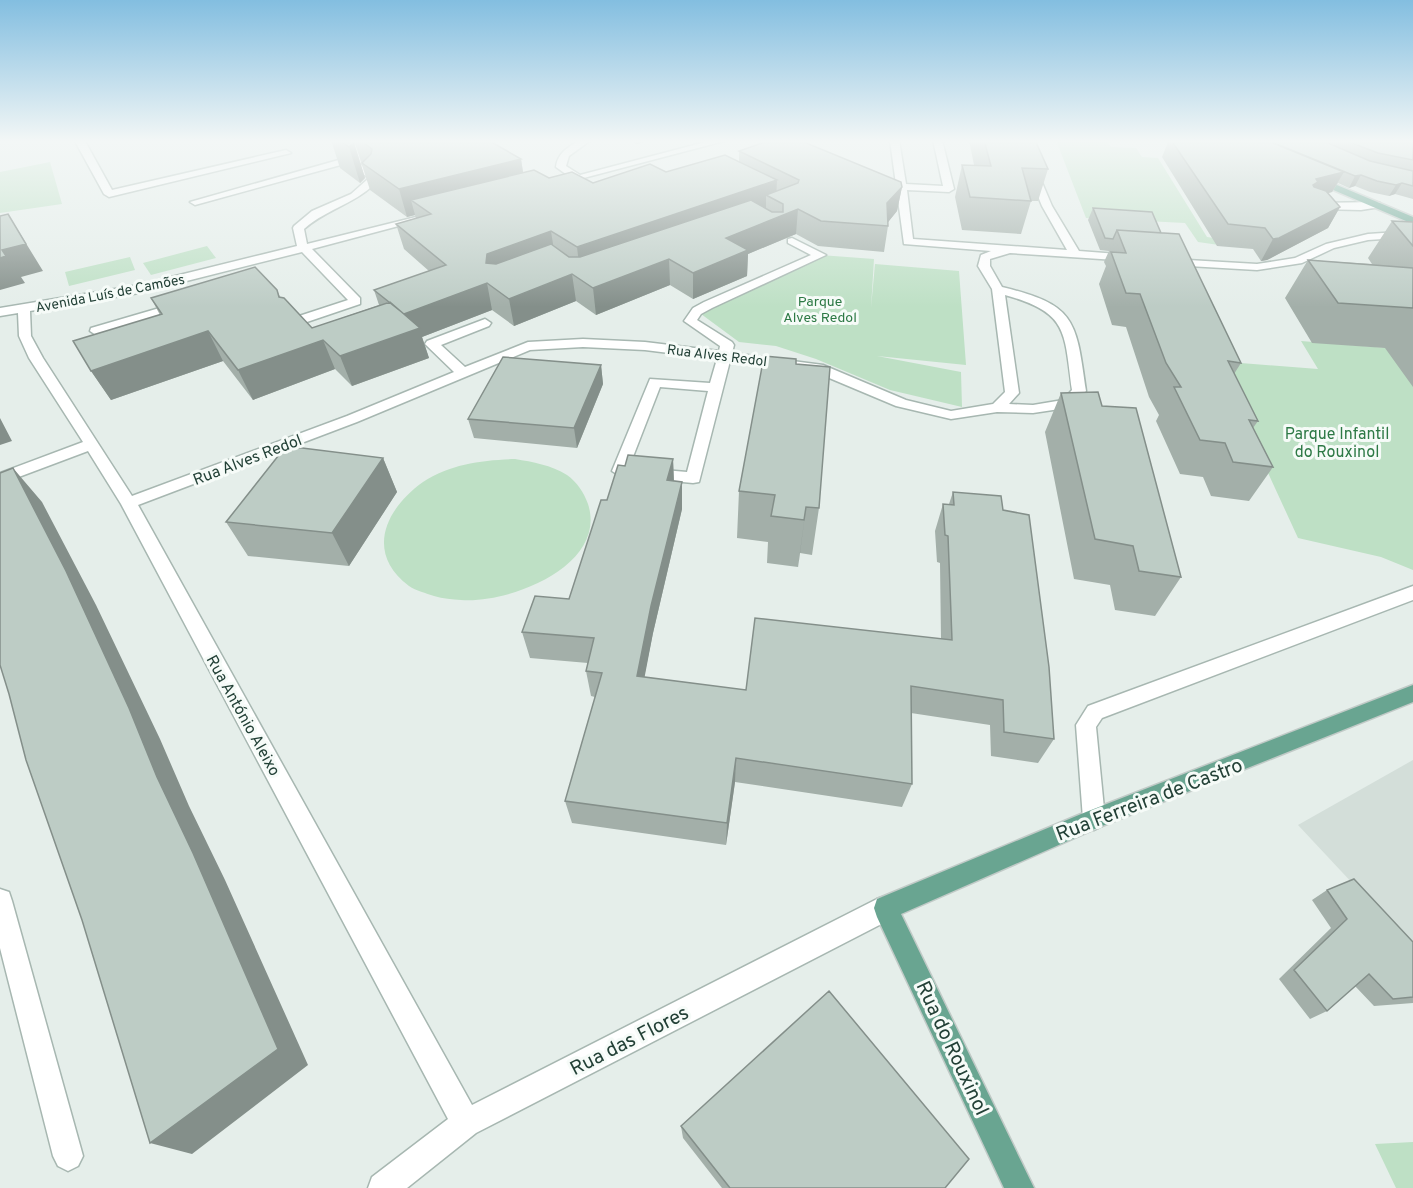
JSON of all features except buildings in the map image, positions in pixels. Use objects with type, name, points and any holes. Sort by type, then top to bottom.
[{"type":"main road","points":[[1354,195],[1413,221]]},
{"type":"main road","name":"Rua Ferreira de Castro","points":[[886,908],[1094,819],[1250,760],[1413,693]]},
{"type":"main road","name":"Rua do Rouxinol","points":[[886,908],[1019,1188]]},
{"type":"street","points":[[195,202],[219,195]]},
{"type":"street","points":[[297,321],[356,301],[305,249],[298,228],[316,213],[356,195]]},
{"type":"street","points":[[903,195],[908,242],[1007,250],[1074,252],[1257,267],[1298,261],[1330,246],[1368,237],[1413,234]]},
{"type":"street","points":[[1043,195],[1074,252]]},
{"type":"street","points":[[1309,206],[1376,205]]},
{"type":"street","name":"Avenida Luís de Camões","points":[[0,312],[24,310],[139,289],[219,271],[430,216]]},
{"type":"street","points":[[716,388],[655,382],[620,471],[693,478],[727,345],[690,321],[697,311],[708,305],[820,255],[792,241]]},
{"type":"street","points":[[997,408],[1012,393],[999,289],[984,266],[985,257],[1007,250]]},
{"type":"street","name":"Avenida Luís de Camões","points":[[96,331],[187,304],[219,271]]},
{"type":"street","name":"Rua Alves Redol","points":[[129,503],[352,420],[528,346],[583,342],[724,355],[818,369],[901,403],[951,415],[997,408],[1033,409],[1068,404],[1079,391],[1073,353],[1062,317],[1052,308],[999,289]]},
{"type":"street","name":"Rua António Aleixo","points":[[24,310],[24,336],[90,445],[129,503],[466,1123]]},
{"type":"street","points":[[464,372],[432,344],[485,323]]},
{"type":"street","points":[[0,479],[90,445]]},
{"type":"street","points":[[1094,819],[1086,725],[1095,712],[1413,594]]},
{"type":"street","points":[[0,901],[68,1156]]},
{"type":"street","name":"Rua das Flores","points":[[382,1188],[466,1123],[886,908]]},
{"type":"shaded area","points":[[1413,760],[1413,948],[1298,825]]},
{"type":"green space","points":[[0,195],[60,195],[62,204],[0,213]]},
{"type":"green space","points":[[1077,195],[1181,195],[1207,237],[1214,238],[1219,245],[1198,242],[1185,223],[1086,218]]},
{"type":"green space","points":[[207,246],[216,258],[151,275],[143,263]]},
{"type":"green space","name":"Parque Alves Redol","points":[[820,255],[874,259],[871,308],[875,264],[959,271],[966,365],[877,356],[961,372],[962,407],[890,390],[816,359],[776,346],[739,342],[697,311]]},
{"type":"green space","points":[[130,257],[135,270],[69,286],[65,272]]},
{"type":"green space","name":"Parque Infantil do Rouxinol","points":[[1301,341],[1387,348],[1413,386],[1413,570],[1381,557],[1298,538],[1234,399],[1203,360],[1318,369]]},
{"type":"green space","points":[[515,459],[555,469],[567,475],[580,488],[588,504],[590,526],[583,546],[569,563],[550,577],[528,588],[481,600],[441,598],[418,591],[395,573],[387,560],[384,546],[385,532],[390,518],[410,493],[433,476],[456,467],[491,460]]},
{"type":"green space","points":[[1413,1142],[1413,1188],[1396,1188],[1375,1144]]}]
